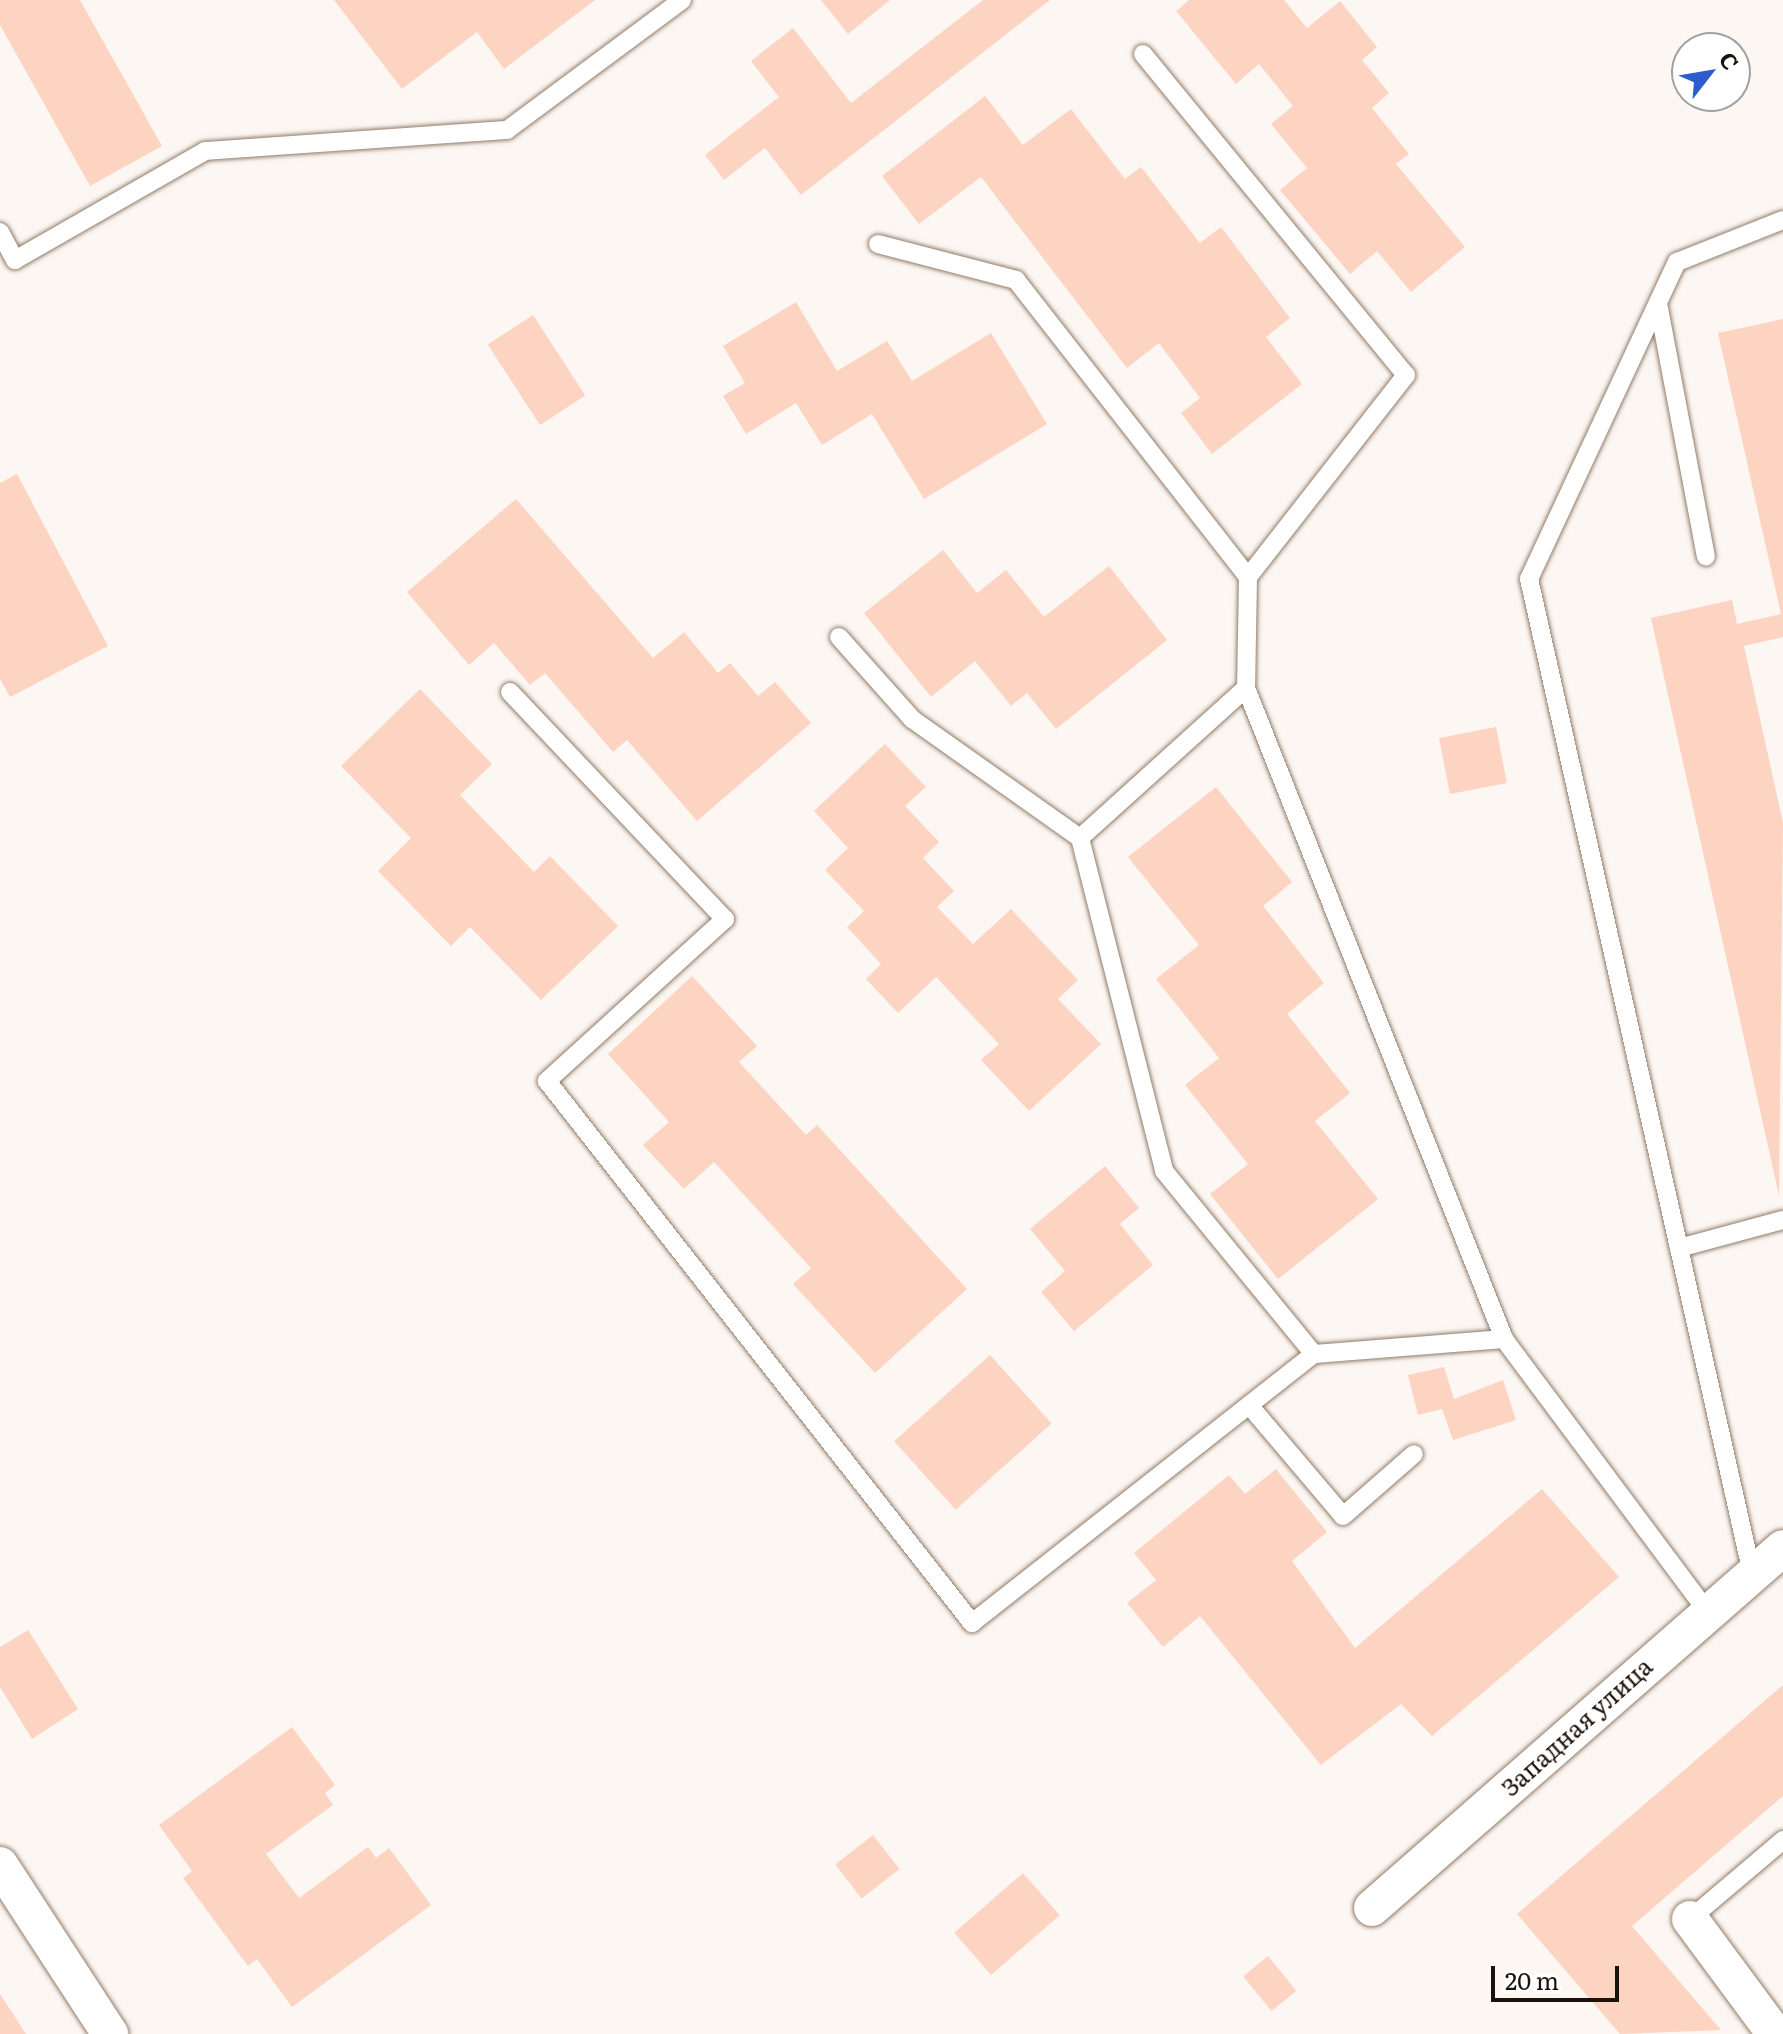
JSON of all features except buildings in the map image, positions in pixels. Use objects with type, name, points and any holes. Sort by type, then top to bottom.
[{"type":"street","name":"Западная улица","points":[[1372,1908],[1706,1610],[1783,1548]]},
{"type":"street","points":[[0,1865],[110,2034]]},
{"type":"street","points":[[1690,1919],[1775,2034]]},
{"type":"lane","points":[[0,232],[15,260],[205,151],[507,130],[682,0]]},
{"type":"lane","points":[[1143,54],[1406,375],[1248,577],[1246,688],[1504,1339],[1706,1610]]},
{"type":"lane","points":[[1752,1574],[1529,579],[1677,262],[1783,220]]},
{"type":"lane","points":[[878,244],[1016,280],[1248,577]]},
{"type":"lane","points":[[1658,303],[1706,556]]},
{"type":"lane","points":[[839,637],[912,719],[1080,838],[1164,1171],[1314,1354]]},
{"type":"lane","points":[[1080,838],[1246,688]]},
{"type":"lane","points":[[510,692],[725,919],[547,1081],[972,1623],[1314,1354],[1504,1339]]},
{"type":"lane","points":[[1679,1248],[1783,1220]]},
{"type":"lane","points":[[1249,1405],[1343,1516],[1414,1454]]},
{"type":"lane","points":[[1690,1919],[1783,1840]]}]
